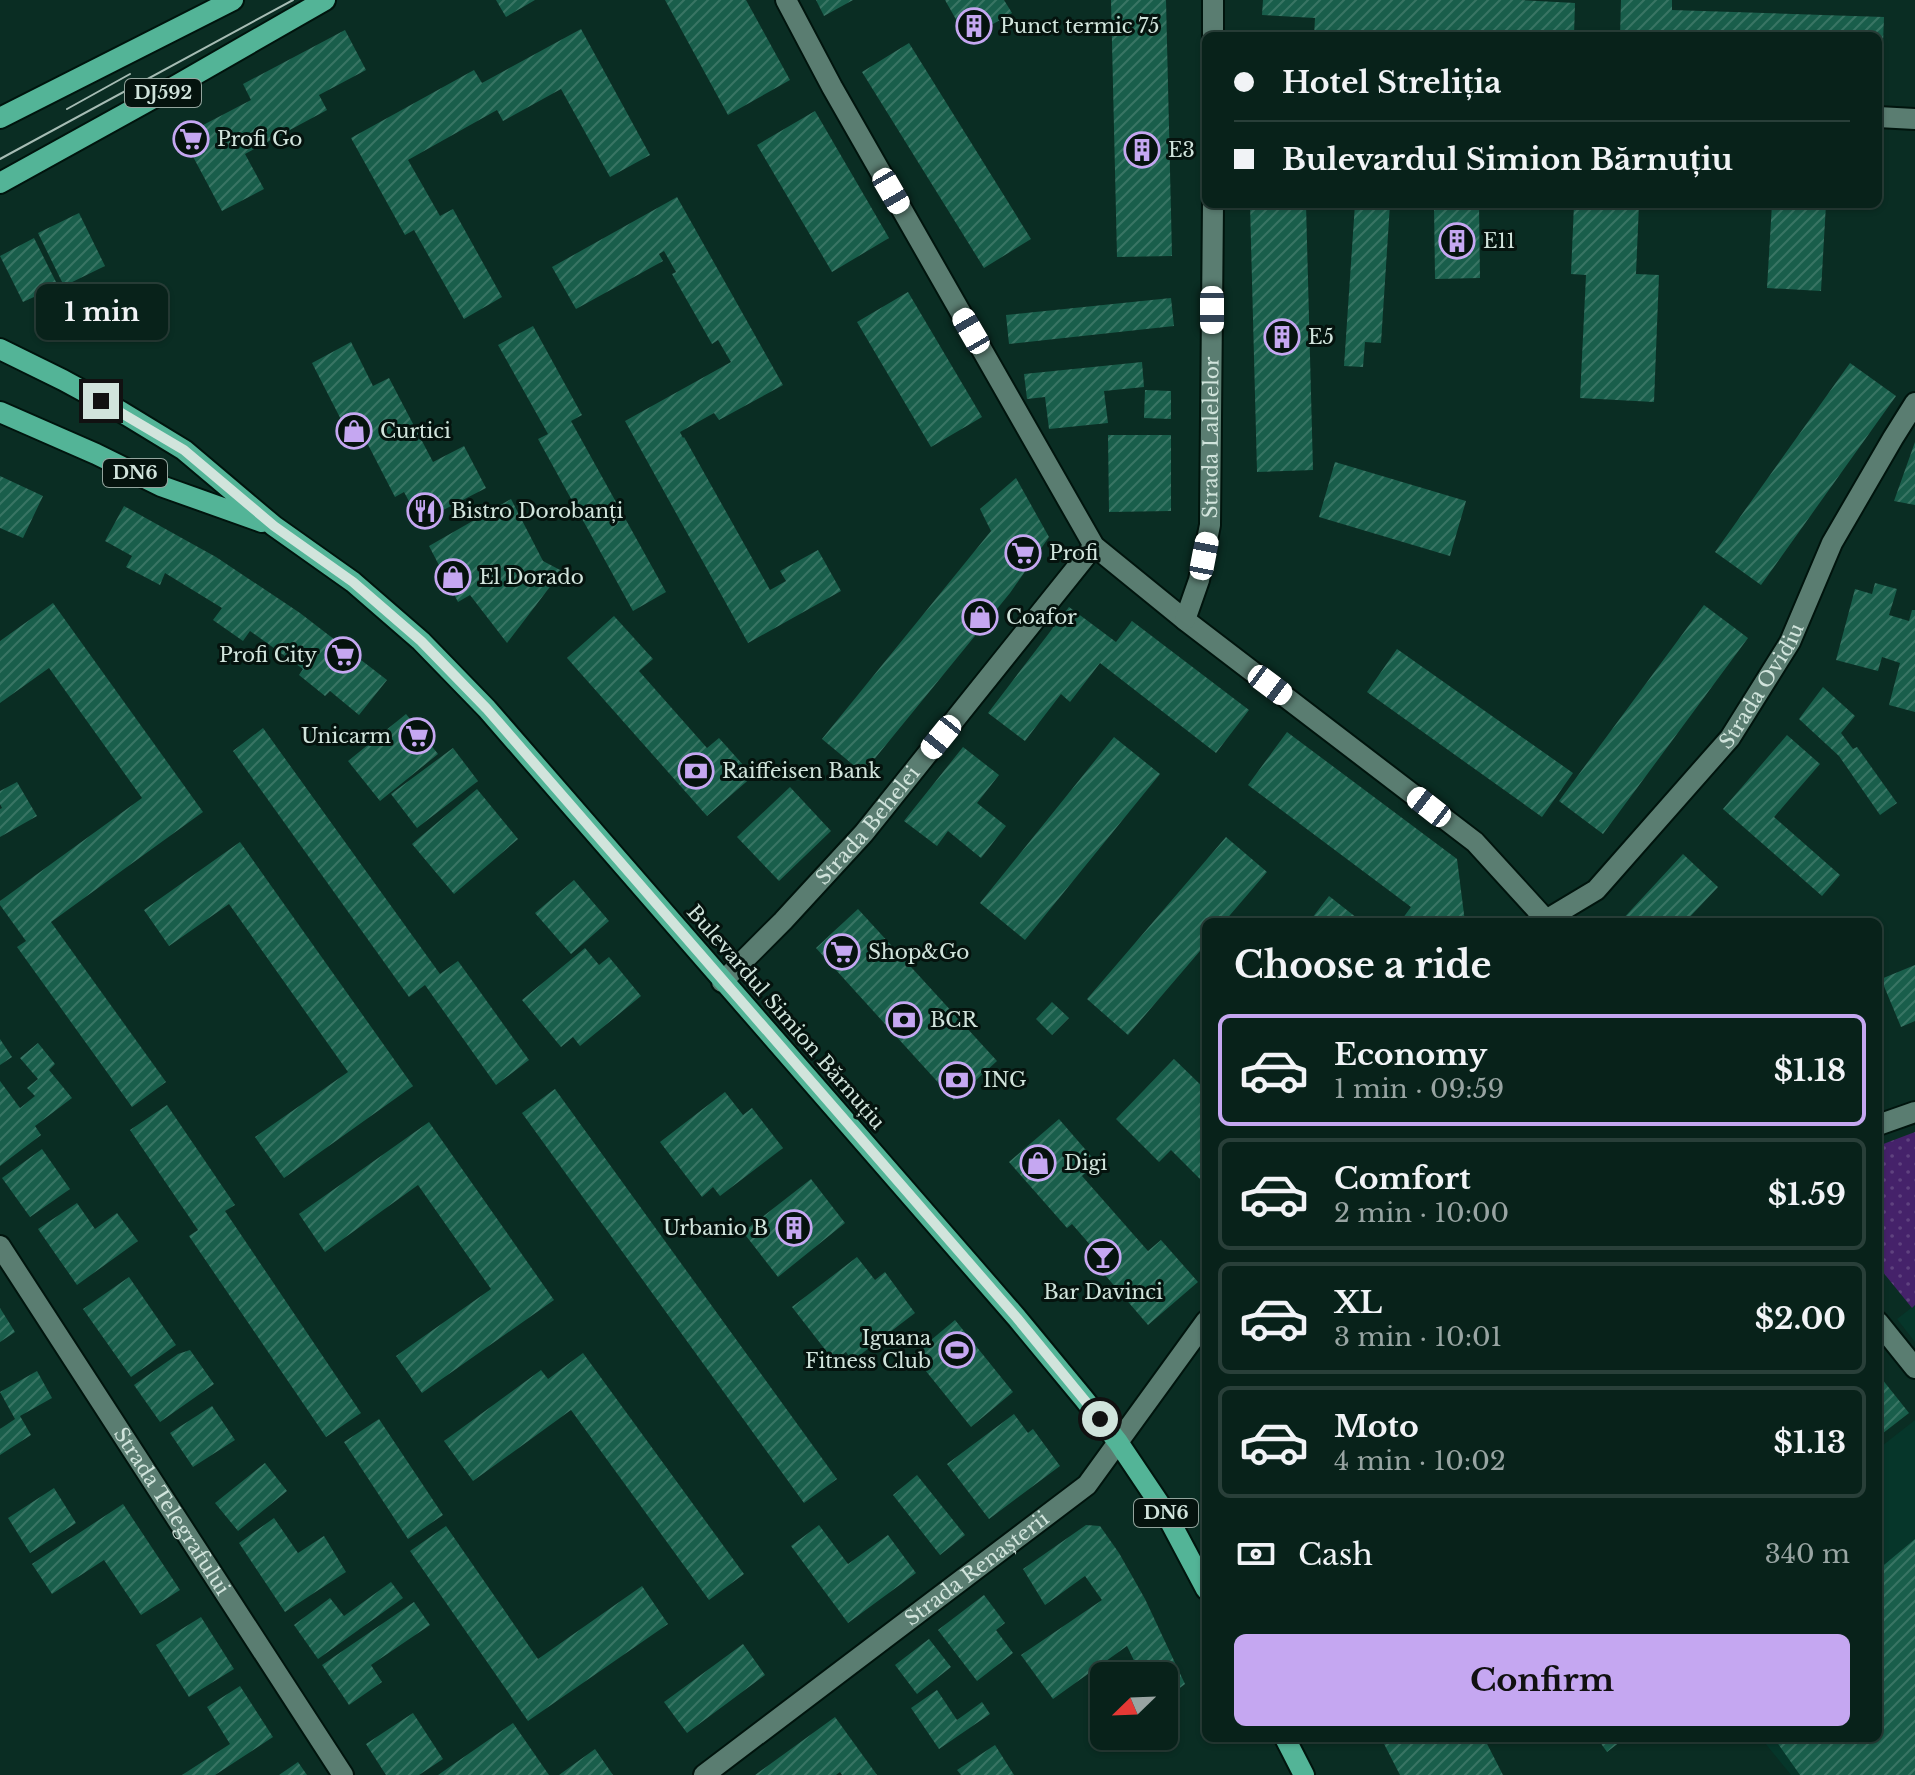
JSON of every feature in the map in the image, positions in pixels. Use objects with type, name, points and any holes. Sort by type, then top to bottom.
[{"type":"main road","name":"DJ592","points":[[0,118],[233,0]]},
{"type":"main road","name":"DJ592","points":[[0,183],[325,0]]},
{"type":"main road","name":"Bulevardul Simion Bărnuțiu","points":[[0,349],[75,386],[184,450],[274,526],[353,582],[421,641],[487,709],[1017,1318],[1118,1442],[1165,1512],[1202,1581]]},
{"type":"main road","name":"Bulevardul Simion Bărnuțiu","points":[[0,412],[161,486],[274,526]]},
{"type":"main road","points":[[1287,1742],[1304,1775]]},
{"type":"street","points":[[786,0],[832,87],[1094,546],[1185,620],[1475,842],[1541,918]]},
{"type":"street","points":[[1213,0],[1213,32]]},
{"type":"street","points":[[1882,117],[1915,119]]},
{"type":"street","name":"Strada Lalelelor","points":[[1185,620],[1199,580],[1210,525],[1213,208]]},
{"type":"street","name":"Strada Ovidiu","points":[[1549,918],[1596,890],[1730,738],[1790,642],[1832,543],[1915,403]]},
{"type":"street","name":"Strada Behelei","points":[[722,982],[864,833],[1094,546]]},
{"type":"street","points":[[1882,1124],[1915,1112]]},
{"type":"street","name":"Strada Telegrafului","points":[[0,1246],[343,1775]]},
{"type":"street","name":"Strada Renașterii","points":[[704,1775],[1087,1485],[1202,1326]]},
{"type":"street","points":[[1882,1327],[1915,1368]]},
{"type":"shaded area","points":[[1915,1132],[1915,1305],[1912,1308],[1882,1271],[1882,1144]]},
{"type":"shaded area","points":[[1915,1305],[1915,1342],[1897,1319]]},
{"type":"shaded area","points":[[1915,1420],[1915,1775],[1791,1775],[1764,1742],[1882,1742],[1882,1446]]},
{"type":"building","points":[[496,0],[535,0],[506,17]]},
{"type":"building","points":[[665,0],[746,0],[790,80],[728,115]]},
{"type":"building","points":[[816,0],[853,0],[824,16]]},
{"type":"building","name":"Punct termic 75","points":[[945,0],[1004,0],[1012,13],[967,39]]},
{"type":"building","name":"E3","points":[[1111,0],[1166,0],[1172,256],[1117,257]]},
{"type":"building","points":[[1263,0],[1520,0],[1575,3],[1574,32],[1314,32],[1315,18],[1262,15]]},
{"type":"building","points":[[1621,0],[1672,0],[1672,10],[1884,17],[1882,73],[1882,32],[1620,32]]},
{"type":"building","points":[[581,29],[650,155],[610,177],[561,89],[503,121],[497,110],[408,160],[440,216],[453,209],[502,297],[464,319],[414,230],[405,235],[351,138],[474,70],[482,83]]},
{"type":"building","points":[[345,30],[366,70],[319,95],[327,110],[245,154],[264,189],[222,211],[182,136],[251,100],[243,84]]},
{"type":"building","points":[[909,43],[1031,239],[984,268],[862,72]]},
{"type":"building","points":[[815,111],[889,238],[832,272],[757,145]]},
{"type":"building","points":[[677,197],[783,385],[719,420],[714,413],[680,432],[770,590],[786,581],[780,571],[818,550],[841,591],[748,643],[625,421],[731,362],[718,340],[712,344],[672,274],[676,272],[664,251],[659,254],[663,261],[576,309],[552,267]]},
{"type":"building","name":"E5","points":[[1250,208],[1306,208],[1313,470],[1257,472]]},
{"type":"building","points":[[1355,208],[1390,208],[1381,343],[1365,342],[1363,367],[1344,366]]},
{"type":"building","name":"E11","points":[[1434,208],[1479,208],[1480,278],[1435,279]]},
{"type":"building","points":[[1574,208],[1639,208],[1636,274],[1659,275],[1654,402],[1580,398],[1586,275],[1571,274]]},
{"type":"building","points":[[1772,208],[1826,208],[1821,291],[1767,288]]},
{"type":"building","points":[[79,213],[105,266],[64,286],[38,233]]},
{"type":"building","points":[[34,238],[58,286],[23,302],[0,256]]},
{"type":"building","points":[[908,292],[982,417],[931,447],[857,322]]},
{"type":"building","points":[[1171,298],[1174,326],[1009,344],[1006,315]]},
{"type":"building","points":[[533,326],[582,415],[571,421],[666,592],[633,611],[538,439],[548,434],[498,345]]},
{"type":"building","points":[[351,342],[373,386],[389,378],[433,462],[464,446],[486,488],[420,522],[404,492],[395,497],[363,435],[352,441],[312,363]]},
{"type":"building","points":[[1142,362],[1144,387],[1104,391],[1108,423],[1049,429],[1045,397],[1027,399],[1024,374]]},
{"type":"building","points":[[1850,363],[1896,396],[1761,585],[1715,552]]},
{"type":"building","points":[[1145,390],[1171,391],[1171,419],[1144,418]]},
{"type":"building","points":[[1108,435],[1171,435],[1171,511],[1109,512]]},
{"type":"building","points":[[1915,442],[1915,505],[1894,501]]},
{"type":"building","points":[[1335,462],[1466,501],[1450,556],[1319,517]]},
{"type":"building","points":[[0,476],[43,496],[23,538],[0,528]]},
{"type":"building","points":[[1016,478],[1049,537],[1010,593],[863,773],[822,739],[991,531],[980,509]]},
{"type":"building","points":[[511,499],[543,561],[562,571],[507,643],[470,595],[458,602],[429,546]]},
{"type":"building","points":[[124,506],[216,557],[300,613],[387,680],[359,715],[330,691],[325,696],[299,675],[303,669],[250,631],[243,641],[213,620],[222,608],[165,573],[160,585],[126,567],[132,556],[105,541]]},
{"type":"building","points":[[1875,583],[1897,589],[1889,615],[1909,621],[1912,610],[1915,610],[1915,712],[1889,705],[1900,663],[1882,657],[1878,671],[1836,660],[1855,589],[1872,594]]},
{"type":"building","points":[[53,603],[203,812],[51,922],[166,1082],[132,1107],[17,947],[26,941],[0,905],[0,901],[142,798],[49,668],[0,703],[0,641]]},
{"type":"building","points":[[1704,605],[1748,638],[1603,834],[1559,801]]},
{"type":"building","points":[[1069,607],[1116,642],[1132,621],[1249,710],[1216,753],[1100,663],[1070,702],[1061,694],[1025,741],[988,713]]},
{"type":"building","points":[[614,616],[653,659],[639,671],[707,748],[719,738],[753,776],[707,816],[567,658]]},
{"type":"building","points":[[1397,649],[1573,773],[1542,817],[1367,692]]},
{"type":"building","points":[[1823,687],[1855,716],[1841,733],[1853,749],[1857,747],[1897,803],[1880,815],[1839,756],[1799,719]]},
{"type":"building","points":[[406,714],[438,754],[380,801],[348,761]]},
{"type":"building","points":[[263,728],[440,974],[458,961],[529,1060],[496,1085],[425,985],[409,997],[233,751]]},
{"type":"building","points":[[1287,732],[1457,859],[1464,918],[1403,918],[1411,907],[1248,785]]},
{"type":"building","points":[[1787,735],[1820,764],[1774,817],[1840,875],[1822,896],[1723,809]]},
{"type":"building","points":[[1114,737],[1160,774],[1025,940],[980,903]]},
{"type":"building","points":[[963,747],[999,775],[977,803],[1006,826],[981,858],[948,831],[937,846],[904,821]]},
{"type":"building","points":[[453,748],[478,781],[417,828],[391,794]]},
{"type":"building","points":[[17,782],[37,816],[0,837],[0,791]]},
{"type":"building","points":[[790,787],[831,831],[779,881],[737,837]]},
{"type":"building","points":[[477,789],[518,839],[454,894],[412,844]]},
{"type":"building","points":[[1226,837],[1267,872],[1227,918],[1202,918],[1202,949],[1128,1035],[1087,999]]},
{"type":"building","points":[[240,842],[413,1086],[284,1178],[255,1137],[348,1072],[229,904],[169,946],[144,910]]},
{"type":"building","points":[[1683,854],[1718,887],[1689,918],[1624,918]]},
{"type":"building","points":[[574,880],[609,921],[571,954],[535,913]]},
{"type":"building","points":[[1329,896],[1357,918],[1312,918]]},
{"type":"building","points":[[858,909],[997,1061],[954,1100],[816,948]]},
{"type":"building","points":[[585,948],[599,965],[609,957],[641,996],[580,1046],[573,1037],[561,1047],[522,1000]]},
{"type":"building","points":[[1915,965],[1915,1021],[1901,1027],[1882,979]]},
{"type":"building","points":[[1052,1002],[1069,1018],[1052,1035],[1036,1019]]},
{"type":"building","points":[[0,1039],[12,1057],[0,1065]]},
{"type":"building","points":[[38,1043],[55,1064],[49,1070],[72,1098],[35,1126],[41,1135],[0,1166],[0,1081],[20,1108],[35,1096],[27,1088],[38,1079],[20,1058]]},
{"type":"building","points":[[1174,1059],[1202,1086],[1202,1181],[1171,1150],[1159,1162],[1116,1119]]},
{"type":"building","points":[[555,1089],[837,1479],[804,1503],[522,1113]]},
{"type":"building","points":[[725,1092],[743,1115],[752,1108],[783,1148],[720,1196],[713,1187],[702,1197],[660,1142]]},
{"type":"building","points":[[167,1105],[235,1205],[225,1211],[361,1413],[326,1437],[189,1236],[198,1230],[130,1130]]},
{"type":"building","points":[[1059,1119],[1097,1163],[1082,1176],[1148,1251],[1161,1240],[1198,1282],[1148,1325],[1093,1261],[1099,1255],[1072,1224],[1067,1228],[1009,1162]]},
{"type":"building","points":[[429,1122],[554,1300],[422,1393],[396,1356],[491,1289],[418,1185],[325,1252],[299,1214]]},
{"type":"building","points":[[42,1149],[70,1189],[30,1217],[2,1178]]},
{"type":"building","name":"Urbanio B","points":[[811,1179],[845,1223],[778,1277],[743,1232]]},
{"type":"building","points":[[77,1203],[95,1229],[117,1213],[138,1241],[77,1285],[38,1229]]},
{"type":"building","points":[[857,1257],[875,1280],[885,1272],[915,1313],[852,1361],[846,1352],[834,1361],[792,1307]]},
{"type":"building","points":[[129,1277],[176,1345],[131,1377],[83,1309]]},
{"type":"building","points":[[0,1308],[15,1332],[0,1342]]},
{"type":"building","points":[[955,1320],[1013,1392],[971,1427],[913,1355]]},
{"type":"building","points":[[190,1350],[214,1384],[160,1422],[134,1385],[178,1354]]},
{"type":"building","points":[[583,1353],[744,1574],[709,1600],[571,1410],[473,1481],[444,1441],[541,1370],[548,1379]]},
{"type":"building","points":[[37,1371],[52,1398],[20,1416],[31,1435],[0,1455],[0,1429],[15,1419],[0,1392]]},
{"type":"building","points":[[1882,1379],[1909,1413],[1882,1434]]},
{"type":"building","points":[[212,1406],[235,1440],[193,1467],[170,1433]]},
{"type":"building","points":[[1014,1414],[1028,1433],[1033,1429],[1060,1466],[989,1519],[947,1464]]},
{"type":"building","points":[[379,1419],[443,1515],[408,1539],[344,1442]]},
{"type":"building","points":[[265,1463],[287,1491],[238,1531],[215,1503]]},
{"type":"building","points":[[917,1475],[965,1535],[940,1555],[893,1495]]},
{"type":"building","points":[[54,1488],[76,1523],[30,1553],[8,1518]]},
{"type":"building","points":[[123,1504],[180,1590],[141,1615],[104,1560],[52,1594],[32,1564]]},
{"type":"building","points":[[274,1518],[298,1553],[324,1536],[346,1572],[285,1612],[239,1543]]},
{"type":"building","points":[[819,1525],[848,1564],[888,1535],[916,1573],[848,1623],[791,1546]]},
{"type":"building","points":[[1086,1525],[1100,1526],[1145,1599],[1175,1662],[1135,1662],[1127,1646],[1105,1662],[1090,1662],[1090,1672],[1053,1699],[1021,1655],[1102,1600],[1085,1576],[1045,1605],[1023,1569]]},
{"type":"building","points":[[446,1526],[538,1659],[642,1586],[668,1624],[528,1721],[410,1551]]},
{"type":"building","points":[[1915,1539],[1915,1775],[1800,1775],[1777,1742],[1882,1742],[1882,1567]]},
{"type":"building","points":[[391,1582],[403,1598],[318,1659],[294,1625],[330,1598],[344,1616]]},
{"type":"building","points":[[984,1595],[1005,1623],[996,1630],[1013,1653],[977,1681],[938,1630]]},
{"type":"building","points":[[414,1602],[430,1625],[371,1665],[382,1682],[349,1705],[322,1665]]},
{"type":"building","points":[[201,1617],[234,1669],[189,1697],[156,1645]]},
{"type":"building","points":[[929,1639],[951,1667],[917,1694],[895,1665]]},
{"type":"building","points":[[743,1644],[765,1675],[687,1733],[664,1702]]},
{"type":"building","points":[[1178,1669],[1185,1684],[1178,1689]]},
{"type":"building","points":[[240,1686],[273,1737],[215,1775],[182,1775],[230,1744],[207,1707]]},
{"type":"building","points":[[937,1690],[957,1720],[982,1702],[990,1714],[939,1749],[911,1708]]},
{"type":"building","points":[[413,1713],[443,1759],[419,1775],[386,1775],[366,1744]]},
{"type":"building","points":[[835,1717],[877,1775],[842,1775],[840,1772],[836,1775],[755,1775]]},
{"type":"building","points":[[513,1723],[549,1775],[438,1775]]},
{"type":"building","points":[[1383,1742],[1486,1742],[1503,1775],[1400,1775]]},
{"type":"building","points":[[1600,1742],[1620,1742],[1607,1752]]},
{"type":"building","points":[[995,1745],[1014,1775],[961,1775],[957,1770]]},
{"type":"building","points":[[595,1749],[613,1775],[559,1775]]},
{"type":"building","points":[[298,1762],[307,1775],[279,1775]]},
{"type":"tram line","points":[[0,159],[293,0]]},
{"type":"tram line","points":[[67,109],[130,74]]},
{"type":"place","name":"Punct termic 75","points":[[974,26]]},
{"type":"place","name":"Profi Go","points":[[191,139]]},
{"type":"place","name":"E3","points":[[1142,150]]},
{"type":"place","name":"E11","points":[[1457,241]]},
{"type":"place","name":"E5","points":[[1282,337]]},
{"type":"place","name":"Curtici","points":[[354,431]]},
{"type":"place","name":"Bistro Dorobanți","points":[[425,511]]},
{"type":"place","name":"Profi","points":[[1023,553]]},
{"type":"place","name":"El Dorado","points":[[453,577]]},
{"type":"place","name":"Coafor","points":[[980,617]]},
{"type":"place","name":"Profi City","points":[[343,655]]},
{"type":"place","name":"Unicarm","points":[[417,736]]},
{"type":"place","name":"Raiffeisen Bank","points":[[696,771]]},
{"type":"place","name":"Shop&Go","points":[[842,952]]},
{"type":"place","name":"BCR","points":[[904,1020]]},
{"type":"place","name":"ING","points":[[957,1080]]},
{"type":"place","name":"Digi","points":[[1038,1163]]},
{"type":"place","name":"Urbanio B","points":[[794,1228]]},
{"type":"place","name":"Bar Davinci","points":[[1103,1257]]},
{"type":"place","name":"Iguana Fitness Club","points":[[957,1350]]},
{"type":"route","points":[[101,401],[184,450],[274,526],[353,582],[421,641],[487,709],[1017,1318],[1100,1419]]}]
